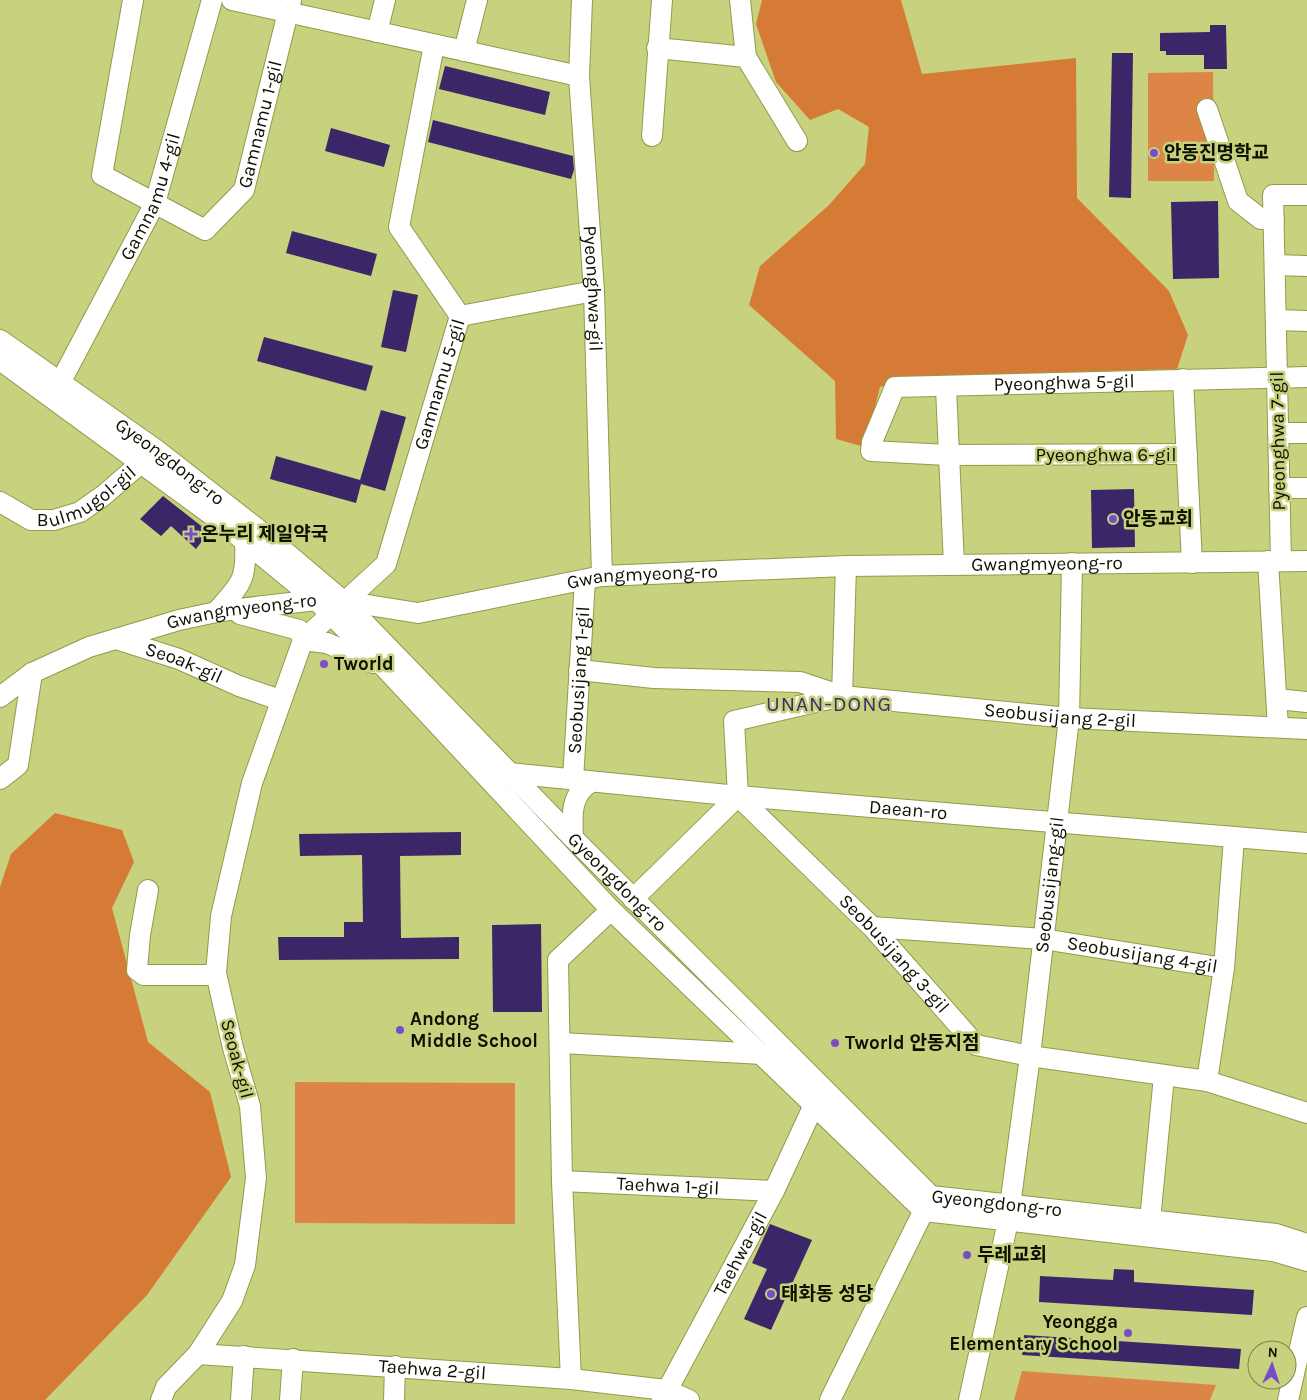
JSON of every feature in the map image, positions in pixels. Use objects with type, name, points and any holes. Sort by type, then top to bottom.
[{"type":"street","name":"Gamnamu 1-gil","points":[[133,0],[102,175],[205,230],[244,190],[289,6]]},
{"type":"street","name":"Gamnamu 4-gil","points":[[60,383],[155,203],[212,0]]},
{"type":"street","points":[[232,0],[289,6],[377,32],[579,76]]},
{"type":"street","points":[[377,32],[385,0]]},
{"type":"street","points":[[464,51],[477,0]]},
{"type":"street","name":"Pyeonghwa-gil","points":[[582,0],[579,76],[594,291],[594,578]]},
{"type":"street","points":[[652,136],[662,0]]},
{"type":"street","points":[[740,0],[746,57],[797,141]]},
{"type":"street","name":"Gamnamu 5-gil","points":[[337,608],[386,564],[460,316],[399,227],[434,45]]},
{"type":"street","points":[[657,48],[746,57]]},
{"type":"street","points":[[1207,108],[1238,200],[1260,219],[1274,219]]},
{"type":"street","name":"Pyeonghwa 7-gil","points":[[1274,561],[1279,488],[1273,194],[1307,195]]},
{"type":"street","points":[[1275,265],[1307,266]]},
{"type":"street","points":[[460,316],[594,291]]},
{"type":"street","points":[[1276,320],[1307,321]]},
{"type":"street","name":"Gyeongdong-ro","points":[[0,340],[162,455],[264,534],[337,608],[509,773],[633,898],[927,1204]]},
{"type":"street","name":"Gyeongdong-ro","points":[[0,360],[142,462],[316,600]]},
{"type":"street","name":"Pyeonghwa 5-gil","points":[[948,455],[871,451],[872,442],[895,388],[1307,377]]},
{"type":"street","points":[[1183,379],[1187,454]]},
{"type":"street","points":[[946,388],[954,565]]},
{"type":"street","points":[[1278,433],[1307,433]]},
{"type":"street","name":"Pyeonghwa 6-gil","points":[[948,455],[1187,454],[1192,562]]},
{"type":"street","name":"Bulmugol-gil","points":[[0,502],[31,520],[54,520],[80,512],[104,495],[142,462]]},
{"type":"street","points":[[1279,488],[1307,488]]},
{"type":"street","points":[[245,542],[246,573],[241,584],[218,611],[285,625],[299,630],[303,640],[327,643],[384,667]]},
{"type":"street","points":[[1274,561],[1278,727]]},
{"type":"street","name":"Gwangmyeong-ro","points":[[0,697],[32,673],[89,647],[179,620],[218,611],[316,600],[337,608],[418,613],[594,578],[846,566],[1307,561]]},
{"type":"street","name":"Seobusijang-gil","points":[[969,1400],[1009,1213],[1030,1056],[1069,718],[1072,563]]},
{"type":"street","points":[[580,670],[654,678],[800,682],[842,696],[846,566]]},
{"type":"street","name":"Seobusijang 1-gil","points":[[582,781],[580,670],[594,578]]},
{"type":"street","name":"Gyeongdong-ro","points":[[337,608],[384,667],[611,910],[814,1105],[927,1204],[1009,1213],[1273,1251],[1307,1261]]},
{"type":"street","name":"Seoak-gil","points":[[161,1400],[166,1387],[198,1354],[232,1301],[245,1265],[256,1178],[250,1106],[233,1048],[216,975],[221,916],[252,783],[280,700],[303,640],[337,608]]},
{"type":"street","name":"Seoak-gil","points":[[116,639],[179,659],[239,686],[280,700]]},
{"type":"street","points":[[0,779],[18,764],[32,673]]},
{"type":"street","name":"Seobusijang 2-gil","points":[[738,796],[734,721],[842,696],[1069,718],[1307,729]]},
{"type":"street","points":[[1277,699],[1307,702]]},
{"type":"street","name":"Daean-ro","points":[[509,773],[738,796],[1307,843]]},
{"type":"street","points":[[573,838],[573,804],[582,781]]},
{"type":"street","points":[[633,898],[738,796]]},
{"type":"street","name":"Seobusijang 3-gil","points":[[738,796],[872,927],[976,1045],[1030,1056],[1208,1081],[1307,1113]]},
{"type":"street","name":"Seobusijang 4-gil","points":[[872,927],[1042,940],[1224,968],[1234,838]]},
{"type":"street","points":[[148,890],[140,935],[138,970],[144,975],[216,975]]},
{"type":"street","points":[[571,1379],[562,1181],[558,960],[611,910]]},
{"type":"street","points":[[1208,1081],[1224,968]]},
{"type":"street","points":[[561,1043],[763,1054]]},
{"type":"street","points":[[1150,1220],[1164,1076]]},
{"type":"street","name":"Taehwa-gil","points":[[664,1395],[774,1191],[814,1105]]},
{"type":"street","name":"Taehwa 1-gil","points":[[562,1181],[774,1191]]},
{"type":"street","points":[[830,1400],[927,1204]]},
{"type":"street","name":"Gyeongdong-ro","points":[[1009,1213],[1150,1220],[1276,1234],[1307,1244]]},
{"type":"street","points":[[1288,1400],[1307,1317]]},
{"type":"street","name":"Taehwa 2-gil","points":[[198,1354],[571,1379],[689,1400]]},
{"type":"street","points":[[242,1400],[244,1356]]},
{"type":"street","points":[[290,1400],[293,1359]]},
{"type":"street","points":[[394,1400],[396,1366]]},
{"type":"shaded area","points":[[762,0],[901,0],[922,74],[1076,58],[1077,198],[1169,291],[1188,335],[1177,369],[912,377],[880,387],[865,447],[836,439],[835,381],[749,305],[760,266],[829,205],[865,164],[869,127],[838,109],[810,120],[776,82],[756,24]]},
{"type":"shaded area","points":[[1213,72],[1214,181],[1148,181],[1148,73]]},
{"type":"shaded area","points":[[55,813],[122,830],[134,862],[112,908],[148,1042],[210,1092],[231,1177],[147,1295],[45,1400],[0,1400],[0,887],[11,854]]},
{"type":"shaded area","points":[[295,1082],[515,1083],[515,1224],[295,1223]]},
{"type":"shaded area","points":[[1022,1371],[1216,1385],[1210,1400],[1014,1400]]},
{"type":"building","points":[[1210,25],[1226,25],[1227,69],[1204,69],[1204,55],[1166,55],[1166,51],[1160,51],[1160,33],[1210,32]]},
{"type":"building","points":[[1112,53],[1133,53],[1131,198],[1109,197]]},
{"type":"building","points":[[445,66],[550,92],[545,115],[439,89]]},
{"type":"building","points":[[433,120],[573,156],[574,170],[571,179],[428,142]]},
{"type":"building","points":[[331,128],[390,145],[384,167],[325,151]]},
{"type":"building","points":[[1218,201],[1219,278],[1173,279],[1171,202]]},
{"type":"building","points":[[292,231],[377,254],[371,276],[286,253]]},
{"type":"building","points":[[393,290],[418,295],[406,352],[381,347]]},
{"type":"building","points":[[264,337],[373,366],[366,391],[257,361]]},
{"type":"building","points":[[381,410],[406,417],[385,491],[361,484],[356,503],[270,479],[276,456],[360,480]]},
{"type":"building","name":"안동교회","points":[[1134,489],[1135,547],[1092,548],[1091,490]]},
{"type":"building","points":[[163,496],[209,532],[196,549],[171,526],[161,536],[140,519]]},
{"type":"building","points":[[461,832],[461,855],[400,856],[401,938],[459,937],[459,959],[279,960],[278,937],[344,937],[344,922],[363,922],[362,855],[300,856],[299,834]]},
{"type":"building","points":[[541,924],[542,1012],[493,1012],[492,925]]},
{"type":"building","name":"태화동 성당","points":[[770,1224],[812,1240],[771,1330],[744,1319],[767,1269],[752,1263]]},
{"type":"building","points":[[1114,1269],[1134,1270],[1134,1282],[1254,1290],[1252,1315],[1039,1302],[1040,1276],[1113,1280]]},
{"type":"building","points":[[1024,1335],[1241,1349],[1239,1369],[1022,1355]]},
{"type":"place","name":"안동진명학교","points":[[1154,153]]},
{"type":"place","name":"안동교회","points":[[1113,519]]},
{"type":"place","name":"온누리 제일약국","points":[[191,534]]},
{"type":"place","name":"Tworld","points":[[324,664]]},
{"type":"place","name":"Andong Middle School","points":[[400,1030]]},
{"type":"place","name":"Tworld 안동지점","points":[[835,1043]]},
{"type":"place","name":"두레교회","points":[[967,1255]]},
{"type":"place","name":"태화동 성당","points":[[771,1294]]},
{"type":"place","name":"Yeongga Elementary School","points":[[1128,1333]]},
{"type":"district","name":"UNAN-DONG","points":[[829,704]]}]
